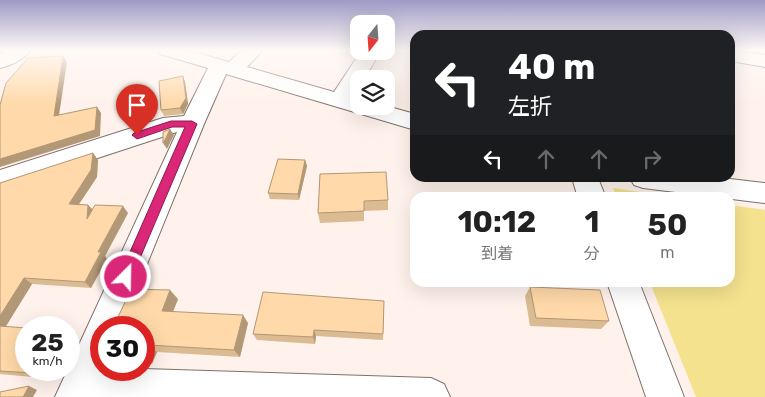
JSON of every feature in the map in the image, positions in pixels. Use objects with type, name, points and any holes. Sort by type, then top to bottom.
[{"type":"street","points":[[109,316],[192,124],[226,69]]},
{"type":"street","points":[[232,69],[350,103]]},
{"type":"street","points":[[391,115],[410,121]]},
{"type":"street","points":[[0,180],[171,124],[192,124]]},
{"type":"street","points":[[676,182],[765,193]]},
{"type":"street","points":[[625,287],[666,397]]},
{"type":"street","points":[[90,360],[76,392],[431,397]]},
{"type":"shaded area","points":[[613,188],[641,192],[614,192]]},
{"type":"shaded area","points":[[735,206],[765,210],[765,397],[696,397],[652,287],[735,287]]},
{"type":"building","points":[[19,69],[61,69],[54,116],[97,107],[95,130],[0,159],[0,105],[6,83]]},
{"type":"building","points":[[183,76],[186,98],[180,108],[161,110],[159,81]]},
{"type":"building","points":[[170,129],[166,138],[163,143],[163,132]]},
{"type":"building","points":[[93,153],[91,170],[69,204],[88,205],[87,219],[95,205],[123,206],[98,252],[101,252],[85,282],[24,278],[0,316],[0,183]]},
{"type":"building","points":[[278,159],[305,160],[298,194],[268,193]]},
{"type":"building","points":[[386,172],[388,200],[364,201],[364,211],[318,213],[320,174]]},
{"type":"building","points":[[530,287],[600,290],[609,321],[536,318]]},
{"type":"building","points":[[131,289],[170,290],[162,311],[243,315],[234,350],[155,345],[155,316],[119,316]]},
{"type":"building","points":[[263,292],[384,301],[383,334],[314,330],[313,337],[253,334]]},
{"type":"building","points":[[0,326],[15,327],[15,372],[0,371]]},
{"type":"building","points":[[29,386],[23,397],[0,397],[0,392]]},
{"type":"route","points":[[126,277],[192,124],[171,124],[137,135]]}]
